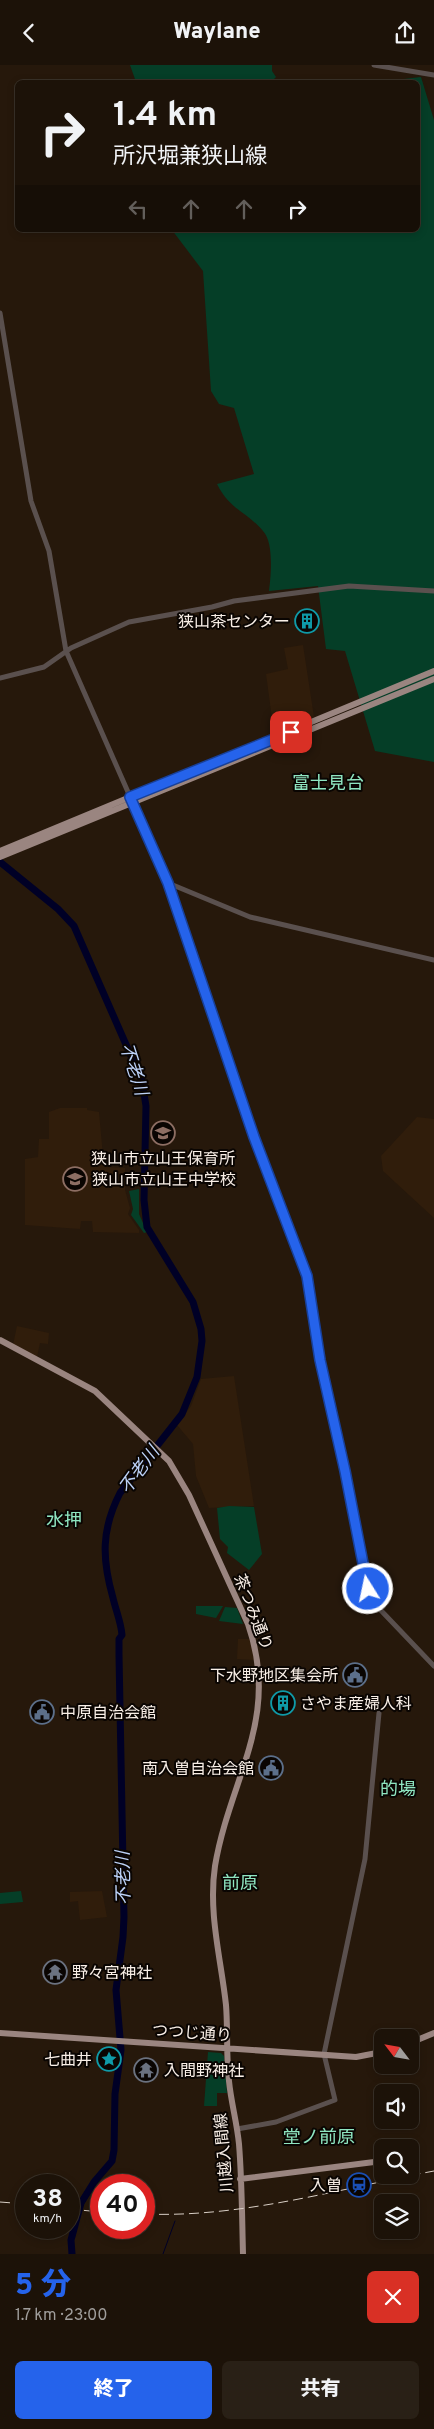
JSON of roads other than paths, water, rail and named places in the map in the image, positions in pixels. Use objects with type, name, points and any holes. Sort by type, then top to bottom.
[{"type":"main road","points":[[0,855],[434,671]]},
{"type":"main road","points":[[131,800],[434,679]]},
{"type":"main road","name":"茶つみ通り","points":[[0,1340],[95,1391],[169,1461],[188,1495],[248,1624],[258,1661],[260,1692],[256,1728],[221,1843],[214,1877],[214,1919],[226,2004],[228,2049]]},
{"type":"main road","name":"つつじ通り","points":[[0,2033],[356,2057],[374,2054]]},
{"type":"main road","points":[[419,2039],[434,2033]]},
{"type":"main road","name":"川越入間線","points":[[228,2049],[229,2079],[237,2129],[243,2254]]},
{"type":"main road","points":[[240,2179],[374,2162]]},
{"type":"street","points":[[374,65],[434,75]]},
{"type":"street","points":[[0,313],[30,492],[49,551],[66,651],[168,883],[254,1137],[307,1276],[320,1360],[345,1471],[370,1597],[375,1605],[406,1634],[434,1666]]},
{"type":"street","points":[[0,678],[44,667],[66,651],[122,623],[212,607],[234,601],[349,586],[434,591]]},
{"type":"street","points":[[168,883],[250,917],[434,960]]},
{"type":"street","points":[[237,2129],[276,2122],[335,2100],[324,2054],[365,1859],[378,1713]]},
{"type":"waterway","name":"不老川","points":[[0,862],[58,909],[74,926],[142,1081],[146,1106],[144,1200],[147,1227],[193,1302],[201,1329],[202,1341],[197,1377],[182,1414],[120,1493],[109,1520],[105,1545],[109,1584],[122,1635],[119,1639],[119,1655],[124,1917],[116,1990],[121,2050],[115,2094],[114,2150],[112,2161],[94,2182],[81,2203],[71,2240],[72,2254]]},
{"type":"waterway","points":[[163,2254],[175,2221]]},
{"type":"railway","points":[[155,2214],[217,2212],[254,2207],[434,2171]]},
{"type":"railway","points":[[0,2202],[15,2203]]},
{"type":"railway","points":[[80,2210],[90,2211]]},
{"type":"place","name":"狭山茶センター","points":[[307,621]]},
{"type":"place","name":"狭山市立山王保育所","points":[[163,1133]]},
{"type":"place","name":"狭山市立山王中学校","points":[[75,1179]]},
{"type":"place","name":"下水野地区集会所","points":[[355,1675]]},
{"type":"place","name":"さやま産婦人科","points":[[283,1703]]},
{"type":"place","name":"中原自治会館","points":[[42,1712]]},
{"type":"place","name":"南入曽自治会館","points":[[271,1768]]},
{"type":"place","name":"野々宮神社","points":[[55,1972]]},
{"type":"place","name":"七曲井","points":[[109,2059]]},
{"type":"place","name":"入間野神社","points":[[146,2070]]},
{"type":"place","name":"入曽","points":[[359,2185]]},
{"type":"district","name":"富士見台","points":[[328,783]]},
{"type":"district","name":"水押","points":[[64,1520]]},
{"type":"district","name":"的場","points":[[398,1789]]},
{"type":"district","name":"前原","points":[[240,1883]]},
{"type":"district","name":"堂ノ前原","points":[[319,2137]]}]
